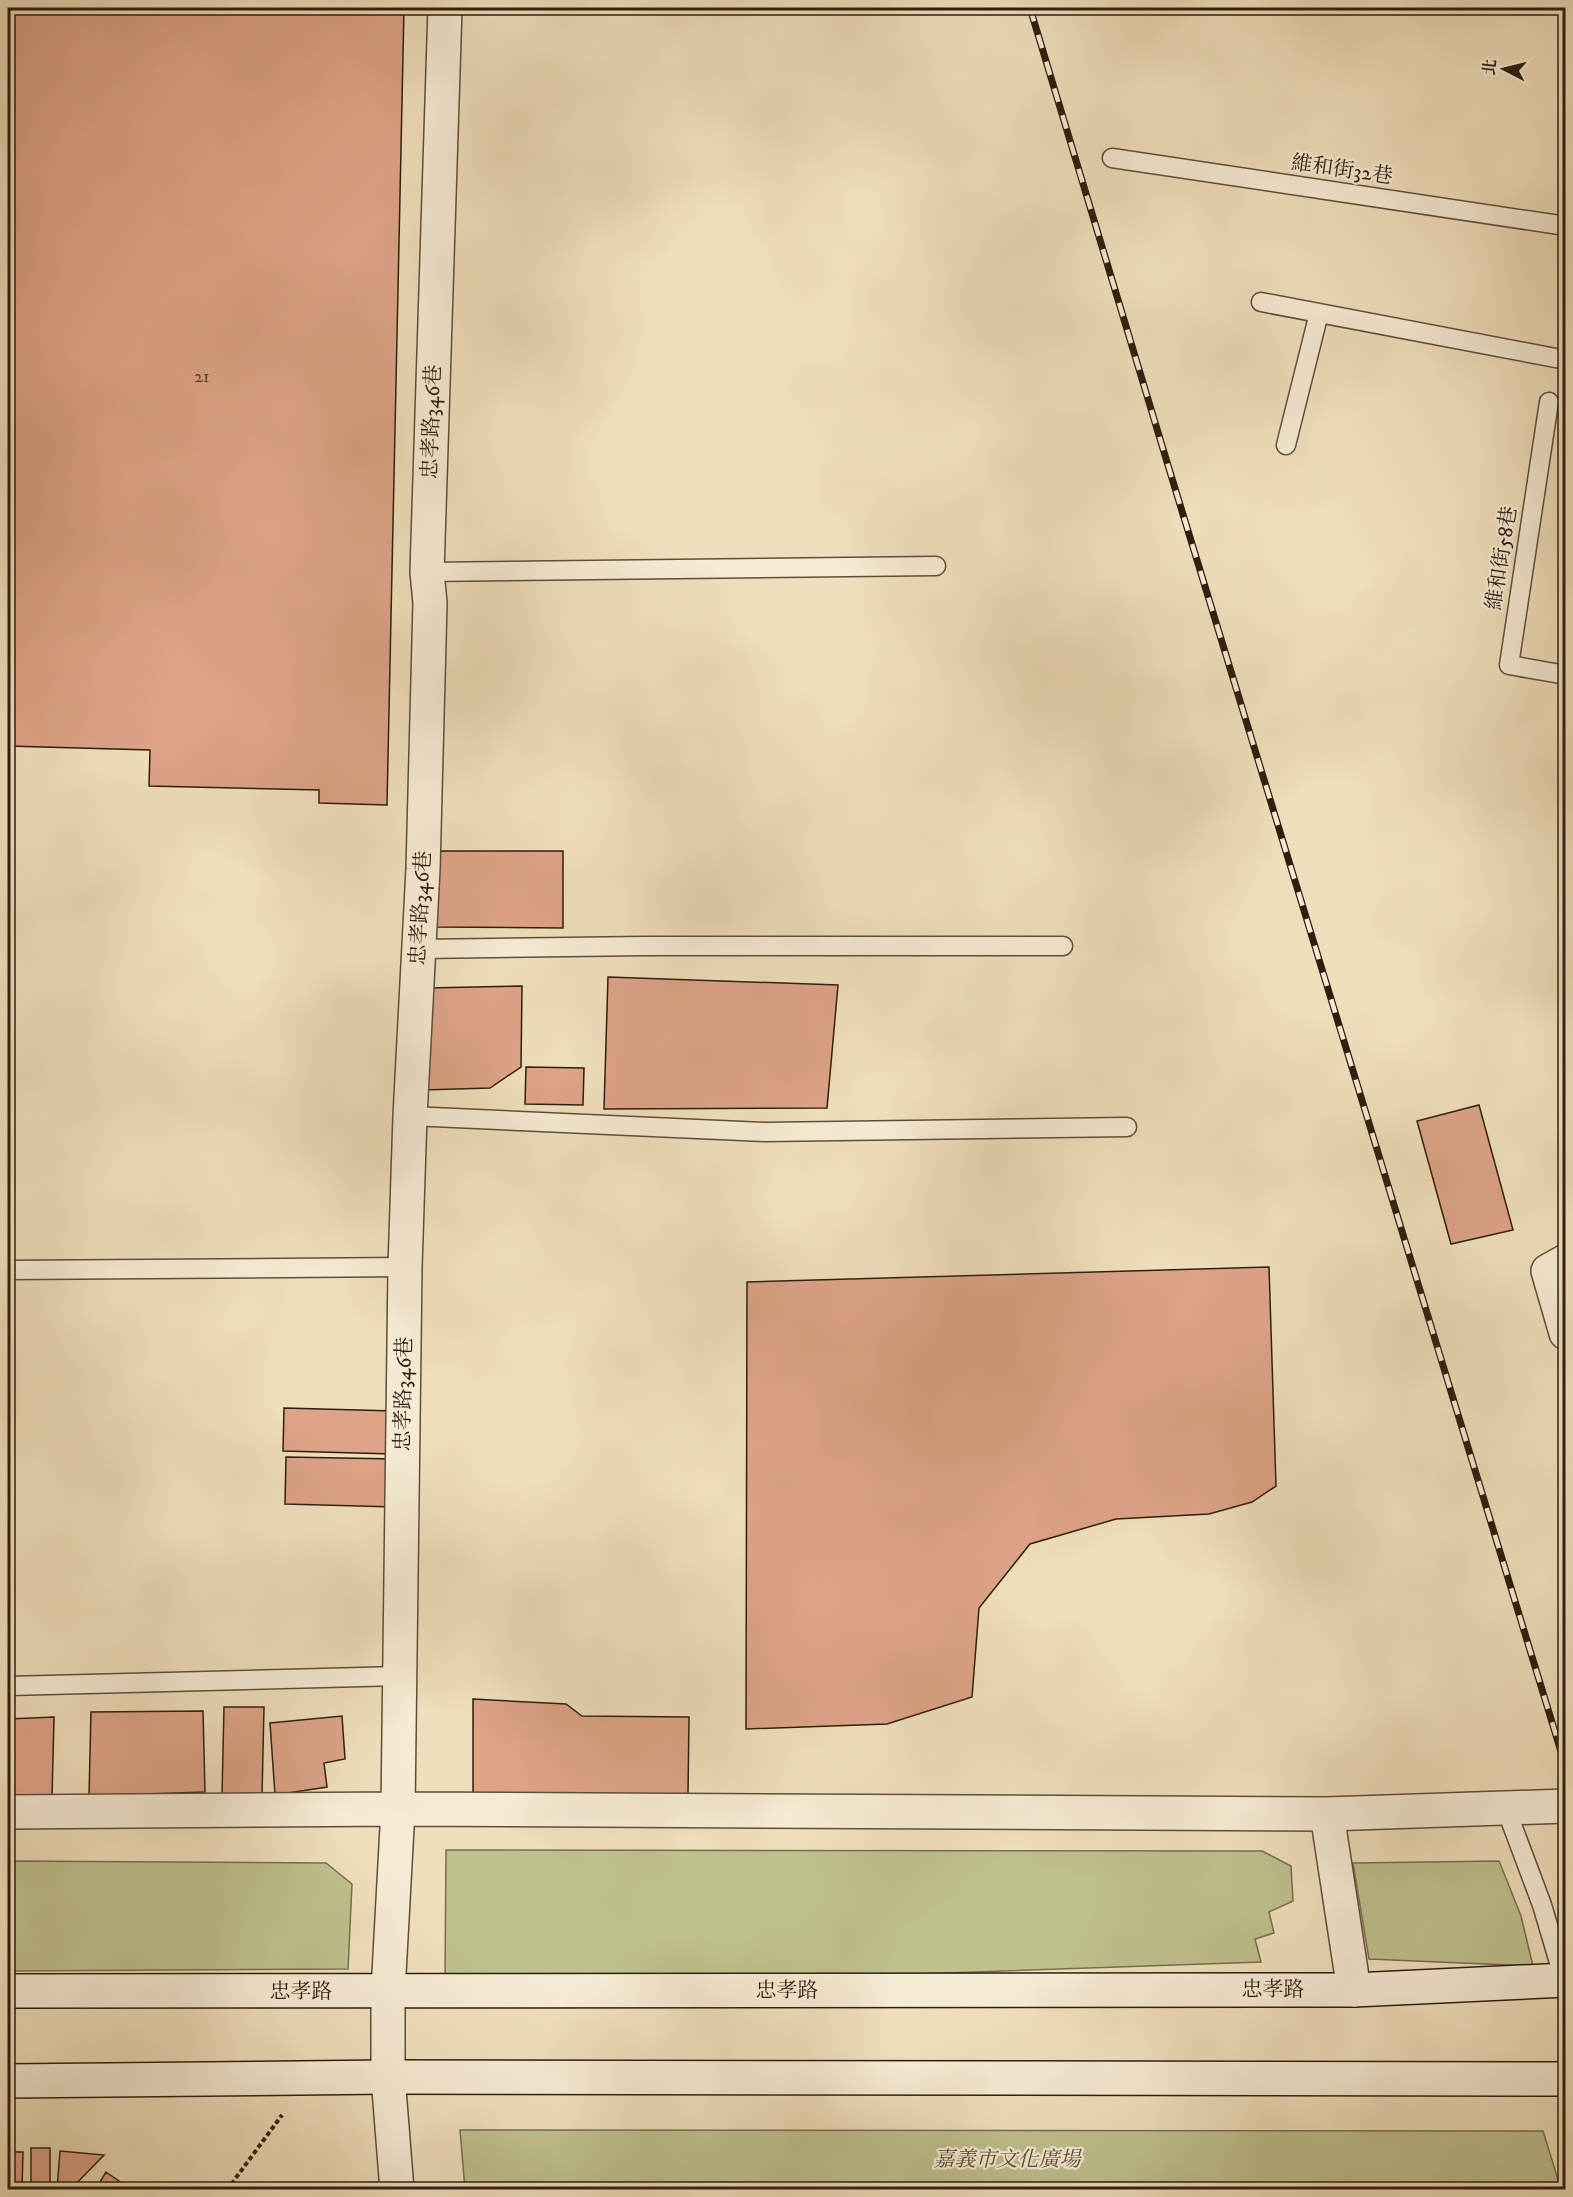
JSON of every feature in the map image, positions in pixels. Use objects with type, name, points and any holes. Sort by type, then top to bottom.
[{"type":"street","name":"忠孝路346巷","points":[[397,2190],[388,2077],[388,1992],[398,1809],[405,1267],[410,1116],[423,868],[430,603],[427,572],[445,8]]},
{"type":"street","points":[[1566,1261],[1548,1271],[1566,1333]]},
{"type":"street","points":[[8,1812],[398,1809],[1327,1814],[1505,1806],[1566,1806]]},
{"type":"street","points":[[1327,1814],[1354,1990]]},
{"type":"street","name":"忠孝路","points":[[8,1991],[1354,1990],[1565,1982]]},
{"type":"street","points":[[8,2081],[388,2077],[1566,2079]]},
{"type":"lane","name":"維和街32巷","points":[[1112,158],[1566,226]]},
{"type":"lane","points":[[1261,302],[1566,360]]},
{"type":"lane","points":[[1286,445],[1319,313]]},
{"type":"lane","name":"維和街58巷","points":[[1549,402],[1509,665],[1566,675]]},
{"type":"lane","points":[[427,572],[936,566]]},
{"type":"lane","points":[[419,949],[657,946],[1063,946]]},
{"type":"lane","points":[[410,1116],[766,1132],[1127,1127]]},
{"type":"lane","points":[[8,1270],[405,1267]]},
{"type":"lane","points":[[8,1686],[401,1676]]},
{"type":"lane","points":[[1505,1806],[1542,1905],[1565,1982]]},
{"type":"path","points":[[227,2190],[310,2078]]},
{"type":"green space","points":[[446,1850],[1262,1851],[1291,1866],[1293,1901],[1269,1912],[1274,1933],[1255,1939],[1261,1962],[862,1976],[445,1978]]},
{"type":"green space","points":[[8,1861],[326,1863],[352,1884],[348,1969],[8,1971]]},
{"type":"green space","points":[[1499,1861],[1521,1916],[1533,1966],[1369,1959],[1353,1863]]},
{"type":"green space","name":"嘉義市文化廣場","points":[[460,2130],[1543,2131],[1561,2189],[465,2189]]},
{"type":"building","points":[[8,8],[404,8],[387,805],[319,803],[319,790],[149,786],[150,750],[8,746]]},
{"type":"building","points":[[438,851],[563,851],[563,928],[437,927]]},
{"type":"building","points":[[608,977],[838,985],[827,1108],[604,1109]]},
{"type":"building","points":[[522,986],[521,1067],[490,1088],[423,1090],[427,988]]},
{"type":"building","points":[[526,1067],[584,1068],[583,1105],[525,1104]]},
{"type":"building","points":[[1479,1105],[1513,1230],[1451,1244],[1417,1121]]},
{"type":"building","points":[[1269,1267],[1276,1486],[1252,1502],[1209,1514],[1116,1519],[1030,1544],[979,1608],[972,1697],[887,1724],[746,1729],[747,1282]]},
{"type":"building","points":[[284,1408],[395,1411],[393,1454],[283,1451]]},
{"type":"building","points":[[286,1457],[397,1459],[395,1507],[285,1504]]},
{"type":"building","points":[[473,1699],[566,1704],[582,1716],[689,1717],[688,1794],[473,1793]]},
{"type":"building","points":[[224,1707],[264,1707],[262,1796],[222,1796]]},
{"type":"building","points":[[203,1711],[205,1792],[89,1796],[91,1712]]},
{"type":"building","points":[[342,1716],[345,1759],[324,1763],[327,1787],[275,1795],[270,1723]]},
{"type":"building","points":[[54,1717],[52,1799],[8,1800],[8,1719]]},
{"type":"building","points":[[31,2148],[50,2148],[50,2190],[31,2190]]},
{"type":"building","points":[[60,2151],[104,2155],[70,2190],[57,2190]]},
{"type":"building","points":[[8,2152],[23,2152],[22,2190],[8,2190]]},
{"type":"building","points":[[106,2172],[132,2190],[95,2190]]},
{"type":"railway","points":[[1030,8],[1566,1768]]}]
